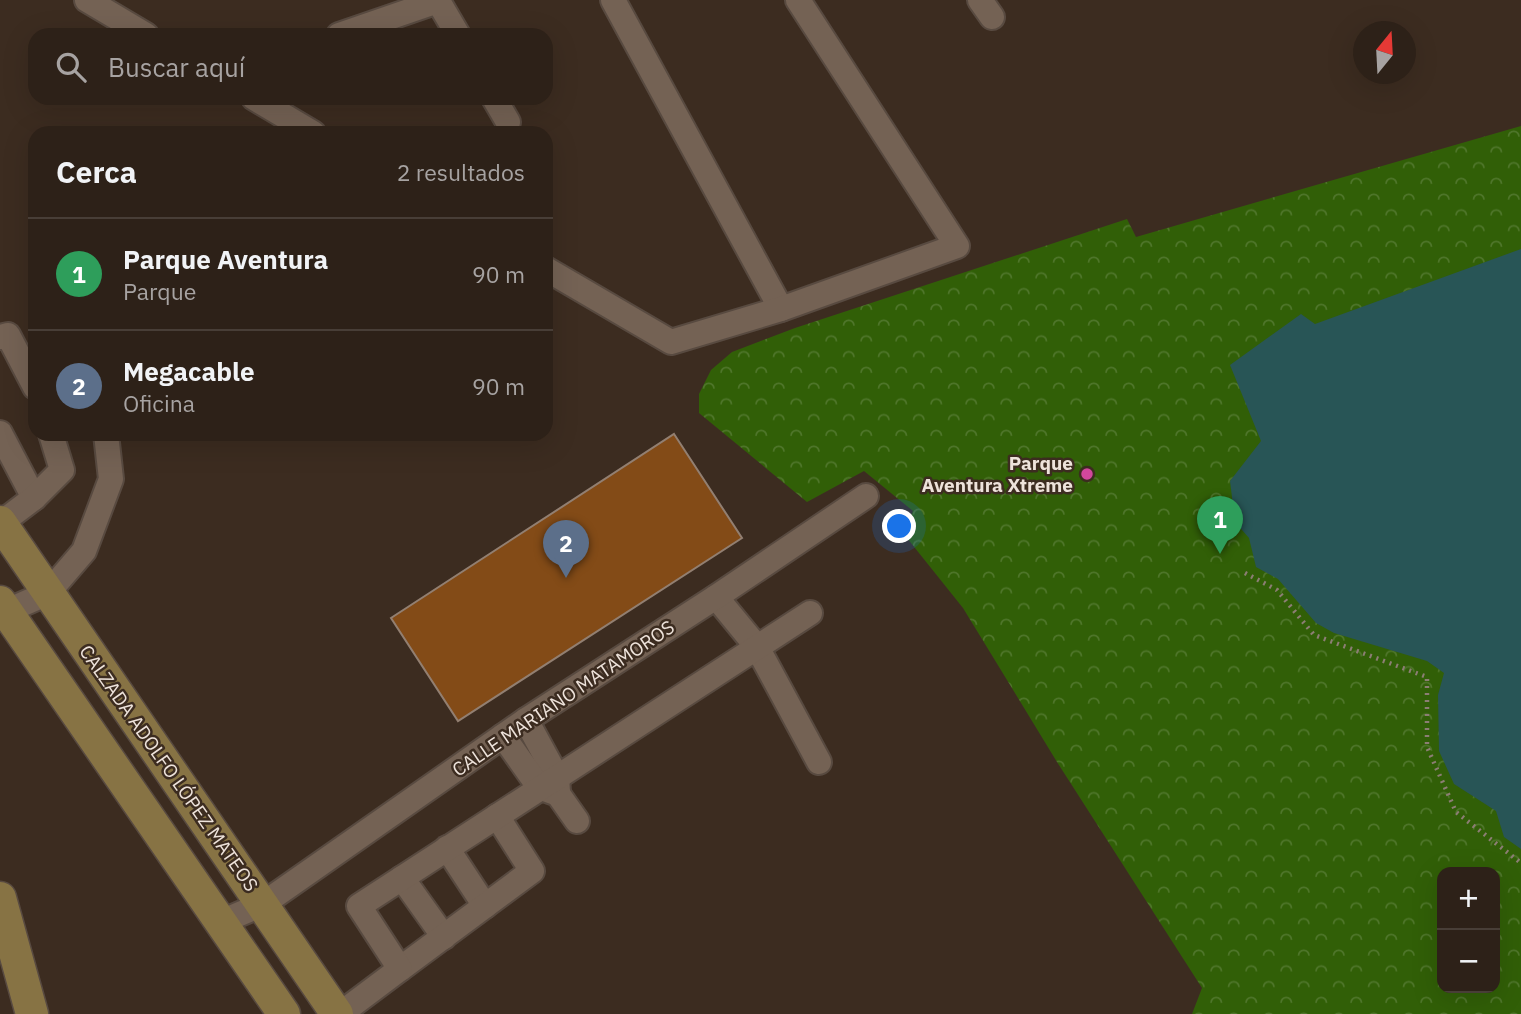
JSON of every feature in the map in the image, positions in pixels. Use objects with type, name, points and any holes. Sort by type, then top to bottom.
[{"type":"main road","name":"CALZADA ADOLFO LÓPEZ MATEOS","points":[[0,522],[338,1014]]},
{"type":"main road","points":[[2,609],[284,1014]]},
{"type":"main road","points":[[0,898],[33,1014]]},
{"type":"street","points":[[87,0],[134,28]]},
{"type":"street","points":[[613,0],[781,309]]},
{"type":"street","points":[[553,273],[671,342],[781,309],[957,246],[798,0]]},
{"type":"street","points":[[359,28],[438,1],[454,28]]},
{"type":"street","points":[[266,105],[301,126]]},
{"type":"street","points":[[498,105],[508,122]]},
{"type":"street","points":[[0,337],[8,335],[28,374]]},
{"type":"street","points":[[0,433],[34,498]]},
{"type":"street","points":[[0,522],[34,498],[62,470],[53,441]]},
{"type":"street","points":[[2,609],[48,593],[84,551],[111,480],[107,441]]},
{"type":"street","name":"CALLE MARIANO MATAMOROS","points":[[221,922],[263,904],[526,720],[866,496]]},
{"type":"street","points":[[716,597],[757,647],[819,762]]},
{"type":"street","points":[[400,969],[359,906],[496,816],[551,786],[810,613]]},
{"type":"street","points":[[526,720],[551,786]]},
{"type":"street","points":[[503,736],[551,786],[577,821]]},
{"type":"street","points":[[338,1014],[532,871],[496,816]]},
{"type":"street","points":[[447,848],[485,906]]},
{"type":"street","points":[[402,878],[444,937]]},
{"type":"path","points":[[1244,573],[1277,590],[1314,635],[1427,677],[1427,747],[1455,812],[1521,863]]},
{"type":"green space","points":[[1521,126],[1521,1014],[1192,1014],[1202,988],[1057,762],[963,608],[903,533],[913,511],[864,471],[807,502],[699,413],[699,394],[711,370],[732,352],[795,328],[1127,219],[1136,237]]},
{"type":"water","points":[[1521,249],[1521,849],[1504,837],[1496,811],[1454,784],[1439,751],[1438,695],[1444,673],[1427,661],[1334,633],[1316,623],[1278,579],[1256,567],[1249,538],[1235,522],[1230,481],[1261,441],[1230,365],[1301,314],[1315,324]]},
{"type":"building","points":[[674,434],[742,538],[458,721],[391,618]]},
{"type":"place","name":"Parque Aventura Xtreme","points":[[1087,474]]},
{"type":"place","name":"Parque Aventura","points":[[1220,554]]},
{"type":"place","name":"Megacable","points":[[566,578]]}]
